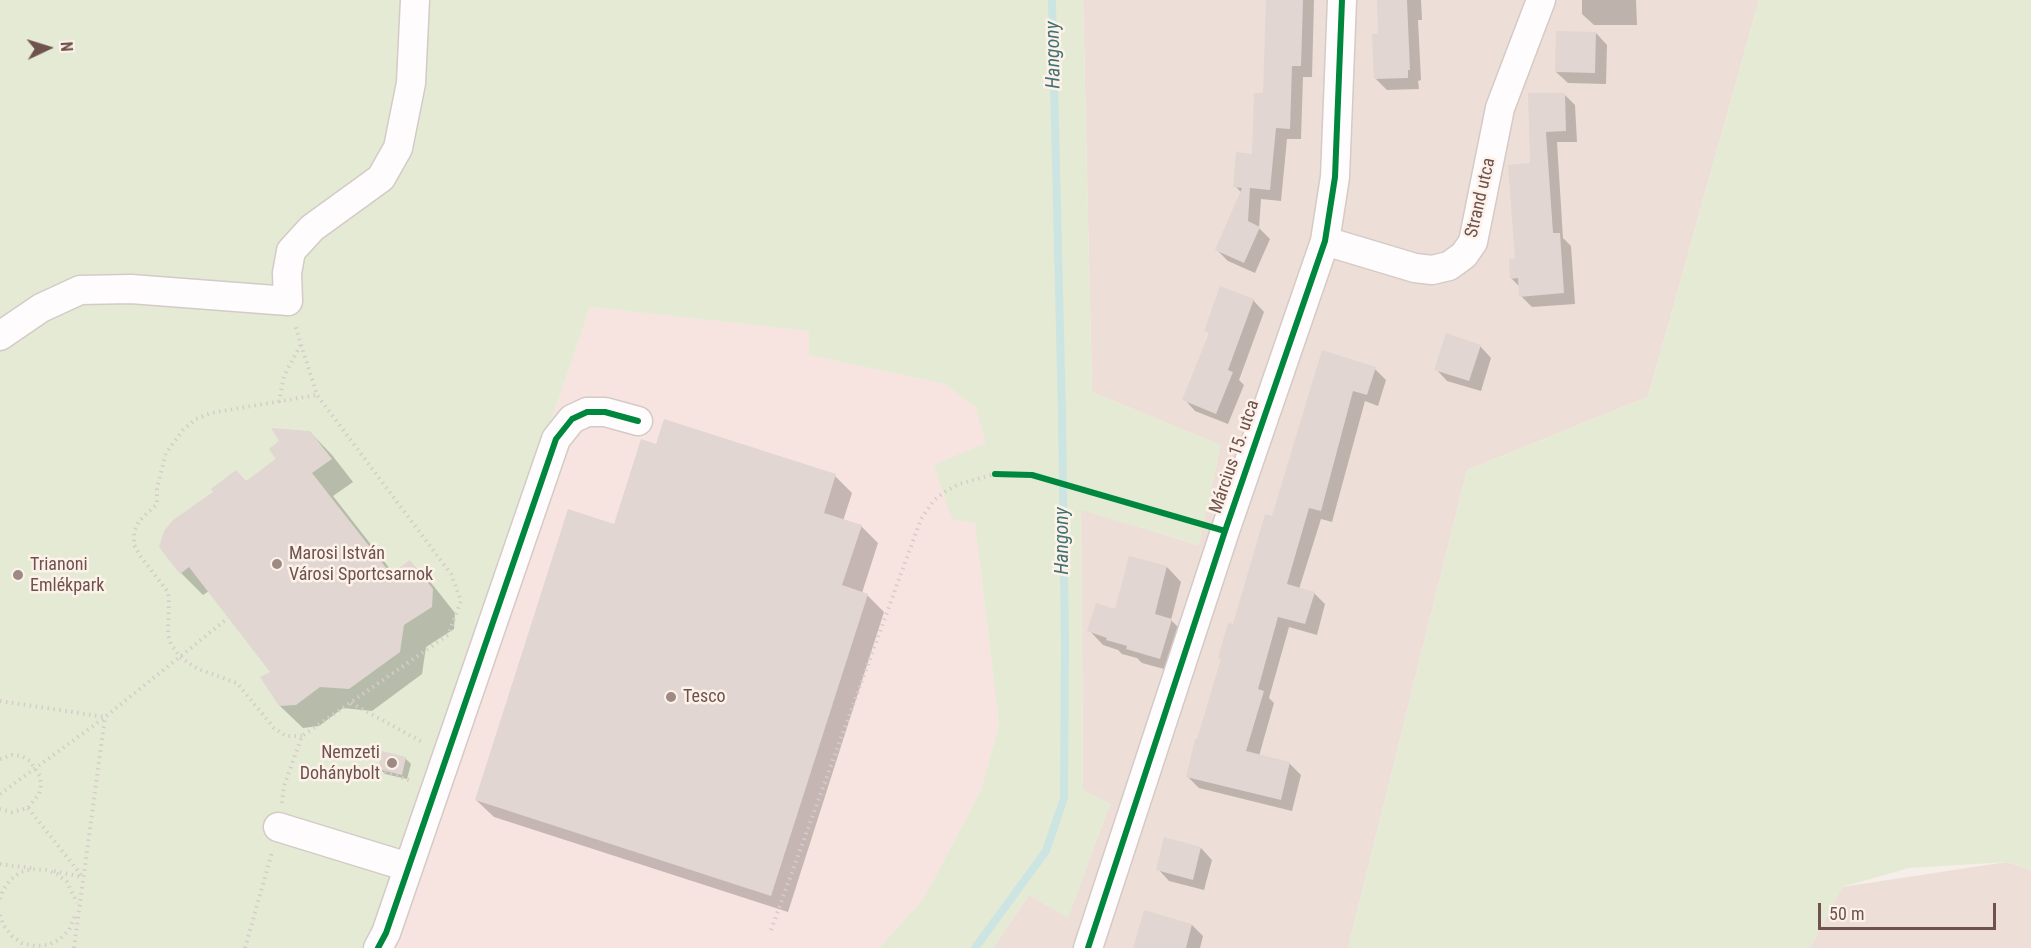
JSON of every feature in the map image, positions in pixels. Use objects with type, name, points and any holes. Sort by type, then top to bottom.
[{"type":"street","points":[[0,336],[41,308],[80,290],[130,289],[288,301],[287,273],[291,250],[312,228],[381,178],[398,148],[411,83],[415,0]]},
{"type":"street","name":"Március 15. utca","points":[[1088,948],[1325,241],[1335,177],[1342,0]]},
{"type":"street","name":"Strand utca","points":[[1325,241],[1415,268],[1432,270],[1449,267],[1464,255],[1473,242],[1500,108],[1541,0]]},
{"type":"street","points":[[378,948],[386,933],[556,440],[572,419],[587,412],[605,412],[638,421]]},
{"type":"street","points":[[279,827],[408,867]]},
{"type":"path","points":[[288,301],[317,395],[451,574],[461,601],[448,635],[302,735],[286,736],[274,728],[237,682],[212,676],[180,657],[171,644],[168,634],[168,592],[134,545],[134,532],[139,521],[157,504],[157,488],[166,453],[183,430],[196,419],[211,413],[317,395]]},
{"type":"path","points":[[279,402],[284,376],[301,343]]},
{"type":"path","points":[[771,930],[921,519],[934,500],[959,484],[995,474],[1005,474]]},
{"type":"path","points":[[0,794],[105,717],[228,618]]},
{"type":"path","points":[[0,701],[105,717]]},
{"type":"path","points":[[351,703],[447,755]]},
{"type":"path","points":[[74,948],[105,717]]},
{"type":"path","points":[[245,948],[279,827],[284,786],[302,735]]},
{"type":"path","points":[[0,759],[12,755],[21,756],[30,761],[36,767],[41,785],[39,794],[28,808],[12,812],[0,809]]},
{"type":"path","points":[[28,808],[82,877]]},
{"type":"path","points":[[0,864],[82,877]]},
{"type":"path","points":[[0,899],[11,879],[21,872],[33,869],[46,870],[57,874],[67,882],[78,906],[69,930],[49,946],[29,945],[12,936],[4,926],[0,915]]},
{"type":"shaded area","points":[[1083,0],[1759,0],[1648,397],[1467,470],[1348,948],[993,948],[1029,895],[1068,917],[1110,804],[1083,791],[1081,509],[1198,545],[1220,445],[1092,392]]},
{"type":"shaded area","points":[[590,307],[810,331],[810,355],[945,384],[977,408],[987,443],[975,523],[999,725],[981,790],[924,898],[879,948],[365,948],[378,927]]},
{"type":"shaded area","points":[[2007,862],[2031,870],[2031,948],[1810,948],[1842,887]]},
{"type":"green space","points":[[0,0],[1083,0],[1092,392],[1221,445],[1199,545],[1081,510],[1083,790],[1110,804],[1068,918],[1029,895],[993,948],[879,948],[924,898],[981,790],[999,725],[975,523],[952,519],[934,465],[986,443],[976,408],[945,384],[809,355],[809,331],[590,307],[378,927],[365,948],[0,948]]},
{"type":"green space","points":[[1759,0],[2031,0],[2031,870],[2007,862],[1909,868],[1842,887],[1810,948],[1348,948],[1467,470],[1648,397]]},
{"type":"building","points":[[1266,0],[1303,0],[1301,66],[1292,66],[1290,129],[1276,128],[1270,190],[1250,188],[1248,221],[1260,227],[1244,263],[1215,250],[1242,188],[1233,187],[1236,152],[1252,154],[1254,93],[1263,93]]},
{"type":"building","points":[[1377,0],[1407,0],[1410,70],[1408,70],[1408,78],[1374,79],[1372,34],[1378,34]]},
{"type":"building","points":[[1556,31],[1596,32],[1595,73],[1555,72]]},
{"type":"building","points":[[1528,93],[1565,93],[1566,131],[1546,132],[1553,233],[1560,233],[1564,293],[1519,297],[1518,278],[1510,279],[1509,259],[1515,259],[1508,165],[1530,163]]},
{"type":"building","points":[[1220,286],[1254,299],[1228,370],[1233,372],[1216,414],[1182,400],[1209,333],[1204,331]]},
{"type":"building","points":[[1446,333],[1481,345],[1469,381],[1434,370]]},
{"type":"building","points":[[1322,350],[1376,367],[1367,395],[1353,391],[1321,511],[1309,508],[1287,584],[1315,592],[1305,624],[1278,617],[1258,689],[1264,691],[1246,751],[1290,762],[1281,800],[1186,777],[1195,739],[1197,739],[1221,659],[1218,658],[1228,623],[1233,624],[1265,514],[1272,516]]},
{"type":"building","name":"Tesco","points":[[664,419],[836,474],[824,513],[862,525],[842,585],[868,594],[771,896],[475,800],[568,509],[614,524],[641,439],[656,444]]},
{"type":"building","name":"Marosi István Városi Sportcsarnok","points":[[271,428],[310,431],[332,459],[312,473],[391,574],[410,560],[433,589],[432,607],[404,625],[400,652],[349,689],[320,687],[296,705],[279,706],[260,677],[270,672],[189,567],[180,574],[159,547],[164,531],[173,520],[213,492],[211,489],[236,470],[246,481],[276,459],[269,449],[279,441]]},
{"type":"building","points":[[1129,556],[1167,566],[1155,614],[1172,619],[1160,659],[1126,649],[1127,646],[1087,631],[1096,603],[1115,609]]},
{"type":"building","name":"Nemzeti Dohánybolt","points":[[382,751],[406,757],[402,775],[378,769]]},
{"type":"building","points":[[1164,837],[1201,847],[1193,880],[1156,870]]},
{"type":"building","points":[[1144,910],[1192,924],[1186,948],[1133,948]]},
{"type":"waterway","name":"Hangony","points":[[975,948],[1046,851],[1064,798],[1062,413],[1052,0]]},
{"type":"cycle path","points":[[1088,948],[1225,531],[1325,241],[1335,177],[1342,0]]},
{"type":"cycle path","points":[[378,948],[386,933],[556,439],[572,419],[587,412],[605,412],[638,421]]},
{"type":"cycle path","points":[[995,474],[1032,475],[1225,531]]},
{"type":"place","name":"Marosi István Városi Sportcsarnok","points":[[277,564]]},
{"type":"place","name":"Trianoni Emlékpark","points":[[18,575]]},
{"type":"place","name":"Tesco","points":[[671,697]]},
{"type":"place","name":"Nemzeti Dohánybolt","points":[[392,763]]}]
